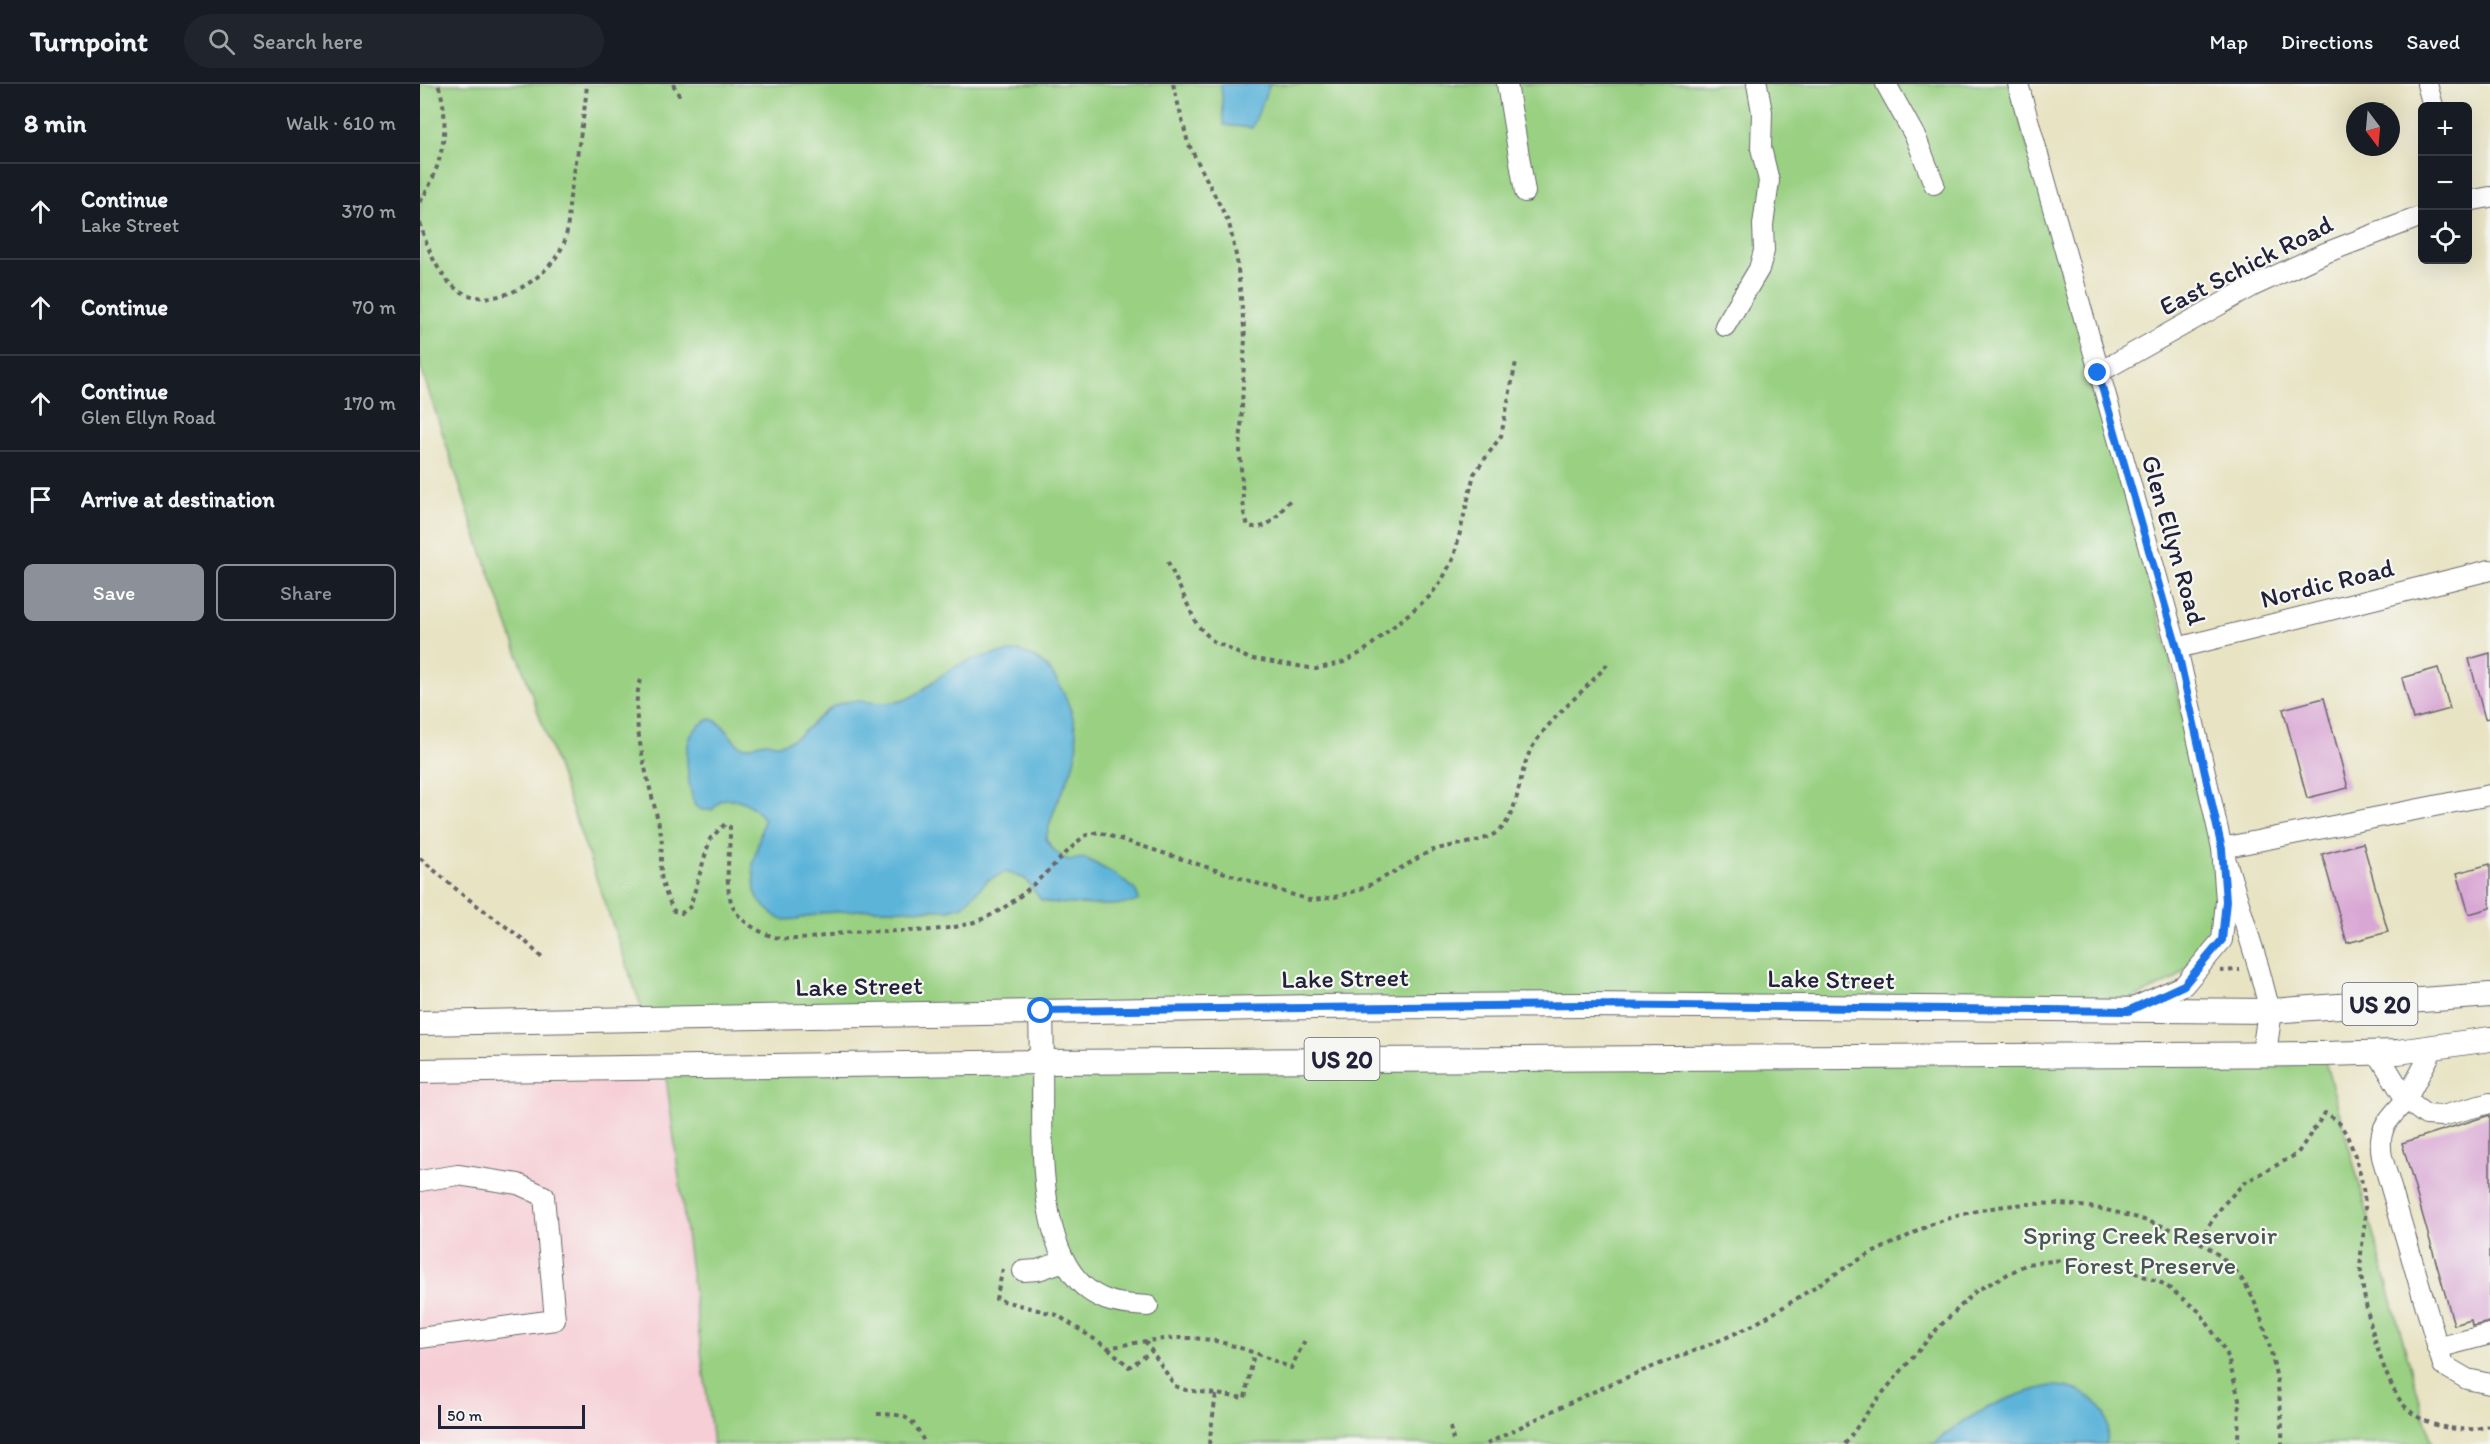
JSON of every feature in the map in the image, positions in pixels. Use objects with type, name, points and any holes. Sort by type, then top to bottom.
[{"type":"main road","name":"US 20","points":[[2270,1011],[2490,995]]},
{"type":"main road","name":"Lake Street","points":[[420,1023],[1041,1011],[1571,1005],[2270,1011]]},
{"type":"main road","points":[[1041,1011],[1042,1062]]},
{"type":"main road","points":[[2264,1053],[2270,1011]]},
{"type":"main road","name":"US 20","points":[[420,1071],[1042,1062],[2377,1052],[2490,1039]]},
{"type":"street","points":[[1507,84],[1525,192]]},
{"type":"street","points":[[1725,326],[1759,269],[1764,251],[1763,225],[1769,181],[1761,148],[1762,112],[1757,84]]},
{"type":"street","points":[[1886,84],[1916,138],[1934,184]]},
{"type":"street","name":"Glen Ellyn Road","points":[[2018,84],[2177,648],[2222,849],[2270,1011]]},
{"type":"street","points":[[2427,84],[2432,102]]},
{"type":"street","points":[[2472,200],[2490,197]]},
{"type":"street","name":"East Schick Road","points":[[2098,373],[2253,286],[2325,253],[2418,218]]},
{"type":"street","name":"Nordic Road","points":[[2177,648],[2490,570]]},
{"type":"street","points":[[2128,1011],[2184,985],[2222,940],[2226,901],[2222,849],[2490,795]]},
{"type":"street","points":[[2434,1047],[2406,1100],[2385,1123],[2379,1140],[2443,1365],[2467,1379],[2490,1384]]},
{"type":"street","points":[[2377,1052],[2406,1100],[2426,1115],[2442,1116],[2490,1103]]},
{"type":"street","points":[[1042,1062],[1045,1176],[1053,1234],[1064,1261],[1072,1274],[1088,1289],[1106,1300],[1148,1306]]},
{"type":"street","points":[[420,1181],[458,1175],[518,1184],[544,1196],[555,1320],[420,1338]]},
{"type":"street","points":[[1023,1271],[1038,1270],[1064,1261]]},
{"type":"street","points":[[2437,1348],[2490,1334]]},
{"type":"path","points":[[420,202],[435,173],[443,139],[444,102],[438,84]]},
{"type":"path","points":[[420,223],[433,257],[444,275],[457,289],[474,297],[494,296],[516,290],[538,276],[555,257],[565,241],[574,171],[585,114],[587,84]]},
{"type":"path","points":[[673,84],[681,99]]},
{"type":"path","points":[[1173,84],[1188,143],[1229,223],[1237,260],[1245,337],[1240,453],[1244,513],[1248,526],[1257,528],[1268,525],[1290,500]]},
{"type":"path","points":[[1168,562],[1197,625],[1213,641],[1248,658],[1316,669],[1344,662],[1364,651],[1429,597],[1442,580],[1454,556],[1474,474],[1502,436],[1516,362]]},
{"type":"path","points":[[641,680],[637,690],[636,707],[648,782],[661,837],[660,874],[674,910],[682,913],[690,907],[710,839],[725,824],[730,827],[728,895],[737,914],[759,930],[776,938],[789,939],[851,932],[950,929],[975,922],[996,912],[1020,895],[1084,836],[1098,832],[1309,900],[1335,899],[1366,887],[1433,850],[1494,835],[1503,826],[1511,811],[1531,748],[1548,725],[1571,700],[1591,685],[1610,662]]},
{"type":"path","points":[[420,858],[463,895],[524,940],[543,959]]},
{"type":"path","points":[[2217,971],[2248,969]]},
{"type":"path","points":[[2199,1240],[2223,1205],[2244,1183],[2297,1154],[2325,1113],[2342,1125],[2352,1150],[2365,1200],[2366,1218],[2360,1257],[2361,1276],[2371,1324],[2390,1380],[2402,1403],[2419,1417],[2447,1428],[2461,1431],[2490,1426]]},
{"type":"path","points":[[1487,1444],[1549,1412],[1750,1326],[1854,1262],[1936,1222],[1987,1208],[2033,1203],[2084,1205],[2127,1214],[2199,1240],[2237,1273],[2255,1302],[2274,1364],[2282,1444]]},
{"type":"path","points":[[1845,1444],[1874,1402],[1937,1329],[1976,1291],[2027,1264],[2072,1259],[2120,1267],[2164,1284],[2200,1312],[2226,1354],[2239,1399],[2238,1444]]},
{"type":"path","points":[[1004,1265],[996,1299],[1057,1315],[1108,1348],[1129,1367],[1152,1351]]},
{"type":"path","points":[[1108,1348],[1145,1341],[1195,1339],[1218,1342],[1291,1368],[1306,1338]]},
{"type":"path","points":[[1145,1341],[1176,1386],[1186,1390],[1245,1398],[1254,1353]]},
{"type":"path","points":[[1209,1444],[1216,1394]]},
{"type":"path","points":[[877,1414],[898,1414],[908,1418],[916,1425],[926,1444]]},
{"type":"path","points":[[1450,1427],[1454,1444]]},
{"type":"shaded area","points":[[420,1081],[667,1081],[713,1444],[420,1444]]},
{"type":"green space","points":[[420,84],[2010,84],[2168,650],[2213,852],[2217,890],[2214,928],[2202,952],[2175,979],[2127,1001],[646,1020],[476,535],[420,365]]},
{"type":"green space","name":"Spring Creek Reservoir Forest Preserve","points":[[2323,1054],[2432,1444],[713,1444],[665,1068]]},
{"type":"water","points":[[1221,84],[1270,84],[1252,128],[1224,125]]},
{"type":"water","points":[[1020,651],[1042,663],[1056,679],[1073,718],[1077,737],[1072,770],[1051,818],[1046,839],[1063,858],[1069,860],[1085,858],[1116,875],[1136,891],[1139,900],[1110,905],[1050,903],[1041,900],[1025,879],[1006,872],[988,880],[963,906],[949,910],[873,909],[822,913],[783,920],[760,902],[755,891],[753,864],[764,819],[750,806],[734,799],[721,800],[712,810],[702,810],[695,806],[689,780],[687,749],[689,740],[698,727],[711,719],[722,725],[736,742],[744,747],[763,742],[784,743],[792,740],[828,709],[836,705],[852,701],[887,703],[904,700],[969,660]]},
{"type":"water","points":[[2051,1386],[2075,1390],[2094,1401],[2102,1410],[2106,1420],[2105,1444],[1933,1444],[1973,1415],[2019,1394]]},
{"type":"building","points":[[2490,653],[2490,718],[2485,719],[2469,659]]},
{"type":"building","points":[[2438,668],[2450,709],[2413,719],[2402,678]]},
{"type":"building","points":[[2324,698],[2348,788],[2307,798],[2283,709]]},
{"type":"building","points":[[2363,843],[2388,932],[2347,943],[2322,854]]},
{"type":"building","points":[[2490,864],[2490,908],[2469,914],[2457,873]]},
{"type":"building","points":[[2490,1115],[2490,1322],[2472,1326],[2471,1320],[2454,1325],[2402,1143]]},
{"type":"route","points":[[1041,1011],[1583,1005],[2128,1011],[2184,985],[2222,940],[2226,901],[2222,849],[2177,648],[2098,373]]}]
